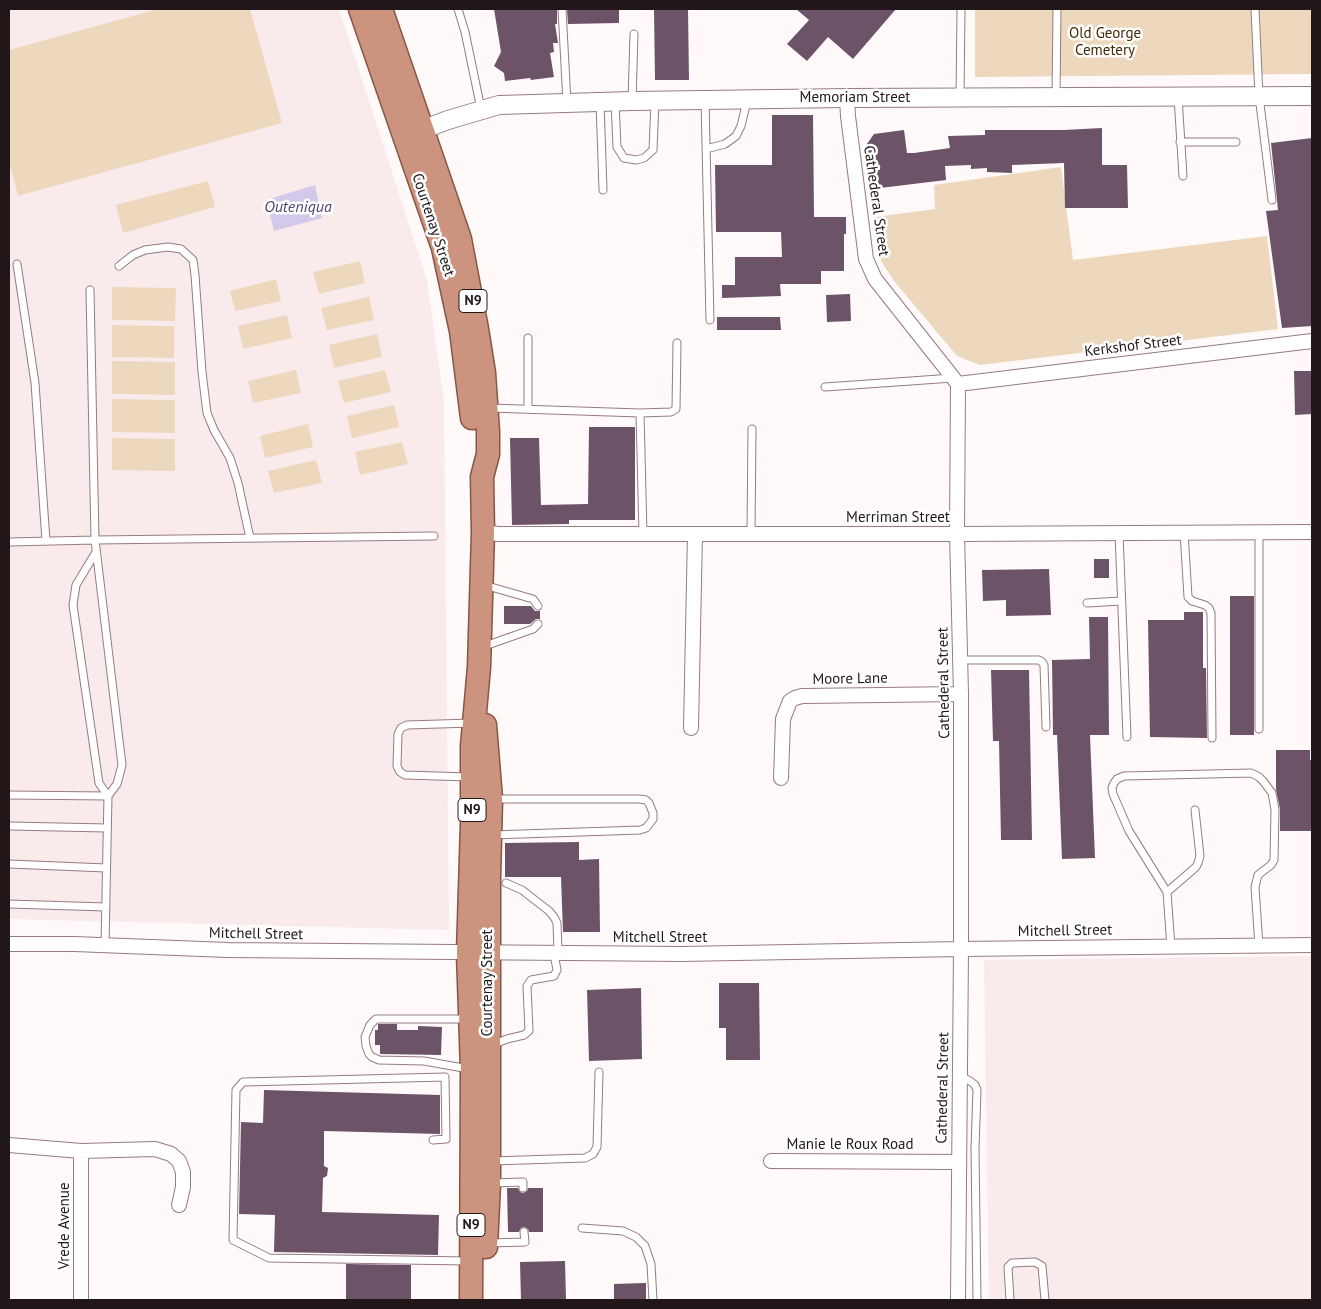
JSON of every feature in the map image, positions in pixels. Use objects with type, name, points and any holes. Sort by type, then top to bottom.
[{"type":"highway","name":"Courtenay Street","points":[[360,9],[460,239],[475,311],[484,373],[488,454],[482,477],[484,532],[472,777],[478,952],[488,1051],[489,1172],[484,1300]]},
{"type":"highway","name":"Courtenay Street","points":[[381,9],[450,275],[468,376],[475,459],[482,477]]},
{"type":"highway","name":"Courtenay Street","points":[[471,1300],[471,1019],[490,835],[491,799],[479,657]]},
{"type":"street","name":"Memoriam Street","points":[[413,133],[448,120],[499,105],[748,99],[1312,96]]},
{"type":"street","name":"Cathederal Street","points":[[847,98],[866,259],[874,278],[955,381],[960,660],[961,949],[958,1300]]},
{"type":"street","name":"Kerkshof Street","points":[[955,381],[1312,341]]},
{"type":"street","name":"Merriman Street","points":[[484,532],[498,534],[1312,532]]},
{"type":"street","points":[[691,728],[695,534]]},
{"type":"street","name":"Moore Lane","points":[[781,778],[782,719],[790,701],[796,698],[802,696],[960,694]]},
{"type":"street","name":"Mitchell Street","points":[[9,944],[105,945],[228,950],[556,954],[1312,945]]},
{"type":"street","points":[[9,1145],[81,1151],[156,1150],[171,1154],[179,1161],[183,1172],[180,1205]]},
{"type":"street","name":"Vrede Avenue","points":[[81,1151],[81,1300]]},
{"type":"street","name":"Manie le Roux Road","points":[[771,1161],[958,1162]]},
{"type":"lane","points":[[458,9],[482,110]]},
{"type":"lane","points":[[562,9],[567,103]]},
{"type":"lane","points":[[960,98],[961,9]]},
{"type":"lane","points":[[1056,9],[1056,96]]},
{"type":"lane","points":[[1255,9],[1259,96],[1272,200]]},
{"type":"lane","points":[[632,101],[634,34]]},
{"type":"lane","points":[[1178,96],[1183,176]]},
{"type":"lane","points":[[706,149],[725,144],[736,136],[741,126],[748,99]]},
{"type":"lane","points":[[705,100],[710,320]]},
{"type":"lane","points":[[607,102],[617,147],[624,158],[636,160],[644,158],[653,150],[655,101]]},
{"type":"lane","points":[[603,190],[607,102]]},
{"type":"lane","points":[[1180,142],[1236,142]]},
{"type":"lane","points":[[119,266],[133,255],[145,250],[168,247],[181,249],[192,260],[195,275],[207,413],[214,430],[230,458],[238,483],[250,538]]},
{"type":"lane","points":[[17,264],[35,383],[46,541]]},
{"type":"lane","points":[[90,290],[95,540],[122,765],[117,784],[108,796],[105,945]]},
{"type":"lane","points":[[528,338],[528,408]]},
{"type":"lane","points":[[486,408],[640,413],[671,412],[676,409],[677,344]]},
{"type":"lane","points":[[825,387],[955,381]]},
{"type":"lane","points":[[640,413],[643,534]]},
{"type":"lane","points":[[751,534],[752,429]]},
{"type":"lane","points":[[1184,532],[1188,597],[1192,601],[1205,605],[1211,613],[1212,738]]},
{"type":"lane","points":[[1259,532],[1259,730]]},
{"type":"lane","points":[[1118,533],[1127,736]]},
{"type":"lane","points":[[9,542],[434,536]]},
{"type":"lane","points":[[96,552],[76,585],[73,605],[99,783],[108,796]]},
{"type":"lane","points":[[482,584],[533,599],[538,606]]},
{"type":"lane","points":[[1087,603],[1121,601]]},
{"type":"lane","points":[[479,657],[533,629],[538,624]]},
{"type":"lane","points":[[960,660],[1039,660],[1042,662],[1044,665],[1046,727]]},
{"type":"lane","points":[[472,777],[405,775],[400,772],[397,766],[398,734],[401,728],[407,726],[474,723]]},
{"type":"lane","points":[[1172,946],[1167,892],[1129,831],[1113,794],[1112,788],[1114,783],[1124,776],[1254,774],[1272,793],[1275,810],[1274,860],[1271,865],[1258,875],[1255,887],[1259,946]]},
{"type":"lane","points":[[9,794],[108,796]]},
{"type":"lane","points":[[490,835],[640,830],[646,828],[653,819],[649,803],[646,800],[639,799],[491,799]]},
{"type":"lane","points":[[1167,892],[1196,867],[1198,863],[1200,856],[1195,810]]},
{"type":"lane","points":[[9,826],[107,828]]},
{"type":"lane","points":[[9,864],[106,868]]},
{"type":"lane","points":[[488,1051],[497,1042],[524,1035],[529,1031],[527,986],[531,980],[554,976],[557,970],[557,923],[554,917],[522,890],[506,883]]},
{"type":"lane","points":[[9,904],[106,906]]},
{"type":"lane","points":[[471,1019],[376,1018],[370,1025],[365,1037],[366,1046],[370,1054],[379,1060],[424,1061],[472,1070]]},
{"type":"lane","points":[[489,1172],[585,1158],[593,1154],[597,1147],[599,1072]]},
{"type":"lane","points":[[960,1075],[970,1080],[977,1090],[975,1149],[977,1300]]},
{"type":"lane","points":[[433,1140],[446,1139],[445,1077],[246,1081],[240,1084],[236,1090],[233,1240],[269,1258],[471,1261]]},
{"type":"lane","points":[[489,1172],[523,1182],[523,1188]]},
{"type":"lane","points":[[582,1228],[623,1231],[636,1237],[644,1246],[651,1264],[654,1300]]},
{"type":"lane","points":[[486,1243],[524,1242],[524,1232]]},
{"type":"lane","points":[[1010,1300],[1008,1267],[1012,1263],[1035,1262],[1042,1266],[1045,1300]]},
{"type":"shaded area","points":[[9,9],[339,9],[427,280],[444,401],[449,930],[9,919]]},
{"type":"shaded area","points":[[1312,956],[1312,1300],[989,1300],[984,960]]},
{"type":"green space","points":[[158,9],[250,9],[282,123],[18,196],[9,161],[9,50]]},
{"type":"green space","name":"Old George Cemetery","points":[[975,9],[1312,9],[1312,74],[975,77]]},
{"type":"green space","points":[[1061,167],[1073,260],[1267,236],[1278,329],[980,365],[957,356],[894,281],[881,261],[875,217],[935,209],[934,185]]},
{"type":"green space","points":[[208,181],[215,207],[123,233],[116,205]]},
{"type":"green space","points":[[360,261],[365,283],[319,294],[313,272]]},
{"type":"green space","points":[[276,279],[281,301],[235,311],[230,291]]},
{"type":"green space","points":[[112,287],[176,288],[175,321],[112,320]]},
{"type":"green space","points":[[369,297],[374,320],[327,330],[321,308]]},
{"type":"green space","points":[[287,315],[292,338],[243,349],[238,326]]},
{"type":"green space","points":[[112,325],[174,326],[174,358],[112,357]]},
{"type":"green space","points":[[377,334],[382,357],[334,368],[329,345]]},
{"type":"green space","points":[[112,361],[175,362],[175,395],[112,394]]},
{"type":"green space","points":[[296,370],[301,393],[253,403],[248,381]]},
{"type":"green space","points":[[385,370],[391,392],[344,403],[338,381]]},
{"type":"green space","points":[[112,399],[175,400],[175,433],[112,432]]},
{"type":"green space","points":[[394,405],[399,427],[352,438],[347,416]]},
{"type":"green space","points":[[308,424],[313,447],[265,458],[260,436]]},
{"type":"green space","points":[[112,438],[175,439],[175,471],[112,470]]},
{"type":"green space","points":[[402,442],[408,464],[360,475],[355,452]]},
{"type":"green space","points":[[316,460],[322,483],[274,493],[268,471]]},
{"type":"water","name":"Outeniqua","points":[[315,185],[322,218],[274,231],[266,200]]},
{"type":"building","points":[[494,9],[557,9],[557,24],[555,24],[558,43],[553,43],[554,52],[550,53],[554,77],[505,81],[504,73],[494,66],[501,52]]},
{"type":"building","points":[[567,9],[619,9],[619,23],[568,24]]},
{"type":"building","points":[[654,9],[688,9],[689,80],[655,80]]},
{"type":"building","points":[[796,9],[896,9],[853,59],[828,37],[807,61],[787,44],[809,20]]},
{"type":"building","points":[[772,115],[813,115],[814,217],[846,217],[844,271],[821,271],[821,284],[780,284],[781,296],[722,298],[722,285],[735,285],[735,257],[782,257],[781,232],[716,232],[715,165],[772,165]]},
{"type":"building","points":[[1102,128],[1102,165],[1127,165],[1128,208],[1065,208],[1064,163],[1012,165],[1012,173],[987,172],[987,168],[971,169],[971,165],[945,166],[946,180],[872,189],[867,144],[874,134],[904,130],[907,153],[914,153],[950,148],[948,136],[985,135],[985,130]]},
{"type":"building","points":[[1312,138],[1312,326],[1282,328],[1266,211],[1278,210],[1271,143]]},
{"type":"building","points":[[850,294],[851,321],[827,322],[826,295]]},
{"type":"building","points":[[717,317],[780,317],[781,330],[717,330]]},
{"type":"building","points":[[1294,371],[1312,371],[1312,414],[1295,415]]},
{"type":"building","points":[[589,427],[635,427],[635,520],[569,520],[569,524],[512,525],[510,438],[539,438],[541,505],[588,504]]},
{"type":"building","points":[[1094,559],[1109,559],[1109,578],[1094,578]]},
{"type":"building","points":[[1049,569],[1051,615],[1006,616],[1006,600],[983,601],[982,570]]},
{"type":"building","points":[[1230,596],[1254,596],[1254,735],[1230,735]]},
{"type":"building","points":[[504,606],[531,606],[535,611],[540,611],[540,619],[536,619],[530,624],[504,624]]},
{"type":"building","points":[[1184,612],[1203,612],[1203,668],[1206,668],[1207,738],[1150,737],[1148,620],[1184,620]]},
{"type":"building","points":[[1089,617],[1108,617],[1109,735],[1090,735],[1095,858],[1062,859],[1057,735],[1053,735],[1052,660],[1090,659]]},
{"type":"building","points":[[991,670],[1029,670],[1032,840],[1001,840],[999,741],[993,741]]},
{"type":"building","points":[[1276,750],[1310,750],[1310,760],[1312,760],[1312,831],[1280,831],[1280,809],[1276,790]]},
{"type":"building","points":[[579,842],[579,860],[599,859],[600,932],[563,932],[561,877],[505,877],[505,843]]},
{"type":"building","points":[[719,983],[759,983],[760,1060],[726,1060],[726,1028],[719,1028]]},
{"type":"building","points":[[641,988],[642,1059],[589,1061],[587,990]]},
{"type":"building","points":[[378,1024],[397,1024],[397,1030],[418,1030],[418,1026],[442,1027],[441,1055],[380,1054],[380,1045],[375,1045],[375,1030],[378,1030]]},
{"type":"building","points":[[264,1090],[440,1095],[440,1134],[324,1131],[324,1166],[328,1168],[327,1176],[323,1178],[322,1212],[439,1215],[438,1255],[274,1252],[275,1215],[239,1214],[241,1122],[263,1123]]},
{"type":"building","points":[[507,1188],[518,1188],[523,1193],[528,1188],[543,1188],[543,1232],[529,1232],[524,1227],[519,1232],[508,1232]]},
{"type":"building","points":[[565,1261],[566,1300],[521,1300],[520,1262]]},
{"type":"building","points":[[346,1264],[411,1265],[411,1300],[346,1300]]},
{"type":"building","points":[[646,1283],[646,1300],[614,1300],[614,1284]]}]
